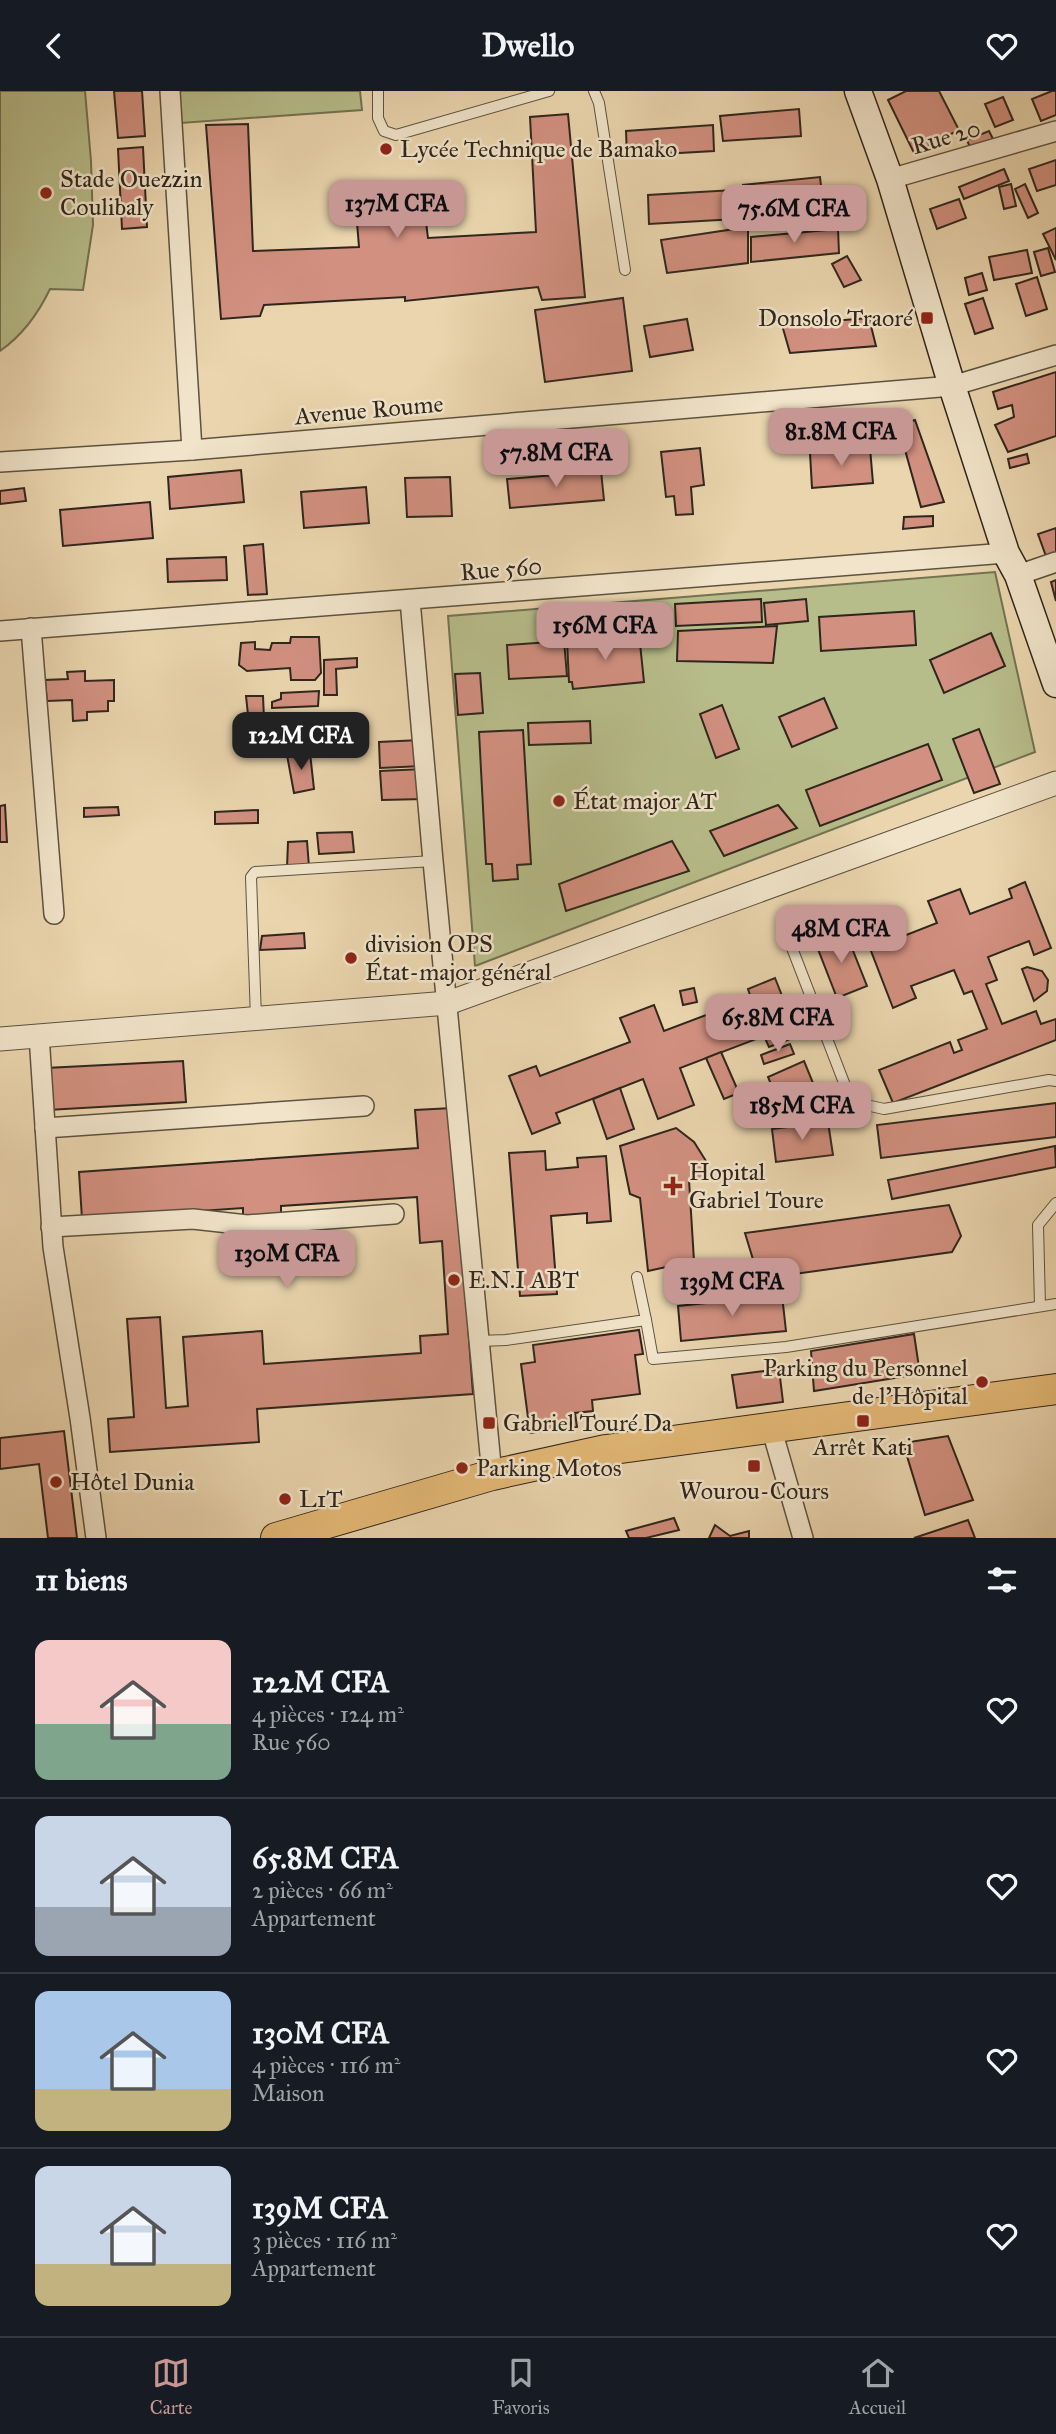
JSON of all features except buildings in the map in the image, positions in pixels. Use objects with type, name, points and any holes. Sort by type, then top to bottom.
[{"type":"main road","points":[[858,91],[890,179],[952,386],[1056,684]]},
{"type":"main road","points":[[275,1538],[492,1475],[606,1450],[1056,1389]]},
{"type":"street","points":[[170,91],[192,450]]},
{"type":"street","name":"Rue 20","points":[[890,179],[1056,131]]},
{"type":"street","name":"Avenue Roume","points":[[0,463],[192,450],[952,386],[1056,355]]},
{"type":"street","name":"Rue 560","points":[[0,631],[410,600],[1056,562]]},
{"type":"street","points":[[410,600],[492,1475]]},
{"type":"street","points":[[31,628],[54,914]]},
{"type":"street","points":[[0,1038],[448,1003],[1056,783]]},
{"type":"street","points":[[39,1035],[51,1227],[96,1538]]},
{"type":"street","points":[[45,1128],[364,1106]]},
{"type":"street","points":[[51,1227],[193,1219],[247,1225],[394,1214]]},
{"type":"street","points":[[771,1427],[803,1538]]},
{"type":"lane","points":[[378,91],[378,118],[384,131],[396,135],[549,91]]},
{"type":"lane","points":[[594,91],[599,103],[625,270]]},
{"type":"lane","points":[[256,1018],[251,877],[255,871],[433,862]]},
{"type":"lane","points":[[792,948],[848,1093],[866,1105],[884,1109],[1049,1080],[1056,1081]]},
{"type":"lane","points":[[1040,1306],[1038,1225],[1056,1203]]},
{"type":"lane","points":[[637,1277],[653,1359],[786,1347],[1056,1304]]},
{"type":"lane","points":[[479,1341],[646,1320]]},
{"type":"green space","name":"Stade Ouezzin Coulibaly","points":[[0,91],[85,91],[93,225],[83,290],[50,289],[29,323],[0,351]]},
{"type":"green space","points":[[178,91],[360,91],[362,110],[181,123]]},
{"type":"green space","points":[[995,572],[1035,752],[475,966],[448,616]]},
{"type":"place","name":"Lycée Technique de Bamako","points":[[386,149]]},
{"type":"place","name":"Stade Ouezzin Coulibaly","points":[[46,193]]},
{"type":"place","name":"Donsolo Traoré","points":[[927,318]]},
{"type":"place","name":"État major AT","points":[[559,801]]},
{"type":"place","name":"division OPS État-major général","points":[[351,958]]},
{"type":"place","name":"Hopital Gabriel Toure","points":[[673,1186]]},
{"type":"place","name":"E.N.I ABT","points":[[454,1280]]},
{"type":"place","name":"Parking du Personnel de l'Hôpital","points":[[982,1382]]},
{"type":"place","name":"Arrêt Kati","points":[[863,1421]]},
{"type":"place","name":"Gabriel Touré Da","points":[[489,1423]]},
{"type":"place","name":"Wourou-Cours","points":[[754,1466]]},
{"type":"place","name":"Parking Motos","points":[[462,1468]]},
{"type":"place","name":"Hôtel Dunia","points":[[56,1482]]},
{"type":"place","name":"L1T","points":[[285,1499]]}]
